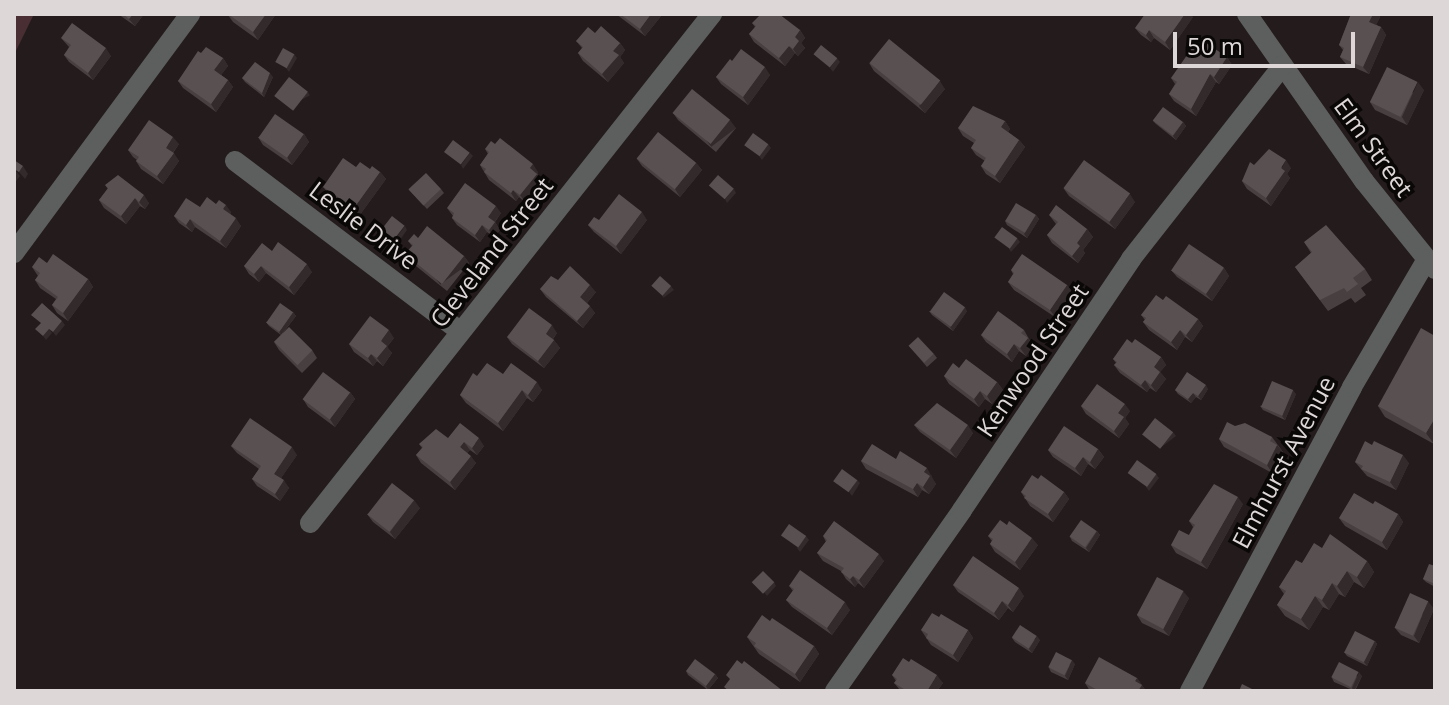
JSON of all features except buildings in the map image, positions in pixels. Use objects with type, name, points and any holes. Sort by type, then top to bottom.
[{"type":"street","points":[[14,253],[190,14]]},
{"type":"street","name":"Cleveland Street","points":[[310,523],[712,14]]},
{"type":"street","name":"Elm Street","points":[[1247,14],[1364,181],[1431,264]]},
{"type":"street","name":"Kenwood Street","points":[[835,691],[1131,259],[1283,65]]},
{"type":"street","name":"Leslie Drive","points":[[235,161],[461,332]]},
{"type":"street","name":"Elmhurst Avenue","points":[[1190,691],[1352,387],[1431,264]]},
{"type":"shaded area","points":[[14,14],[34,14],[14,55]]}]
